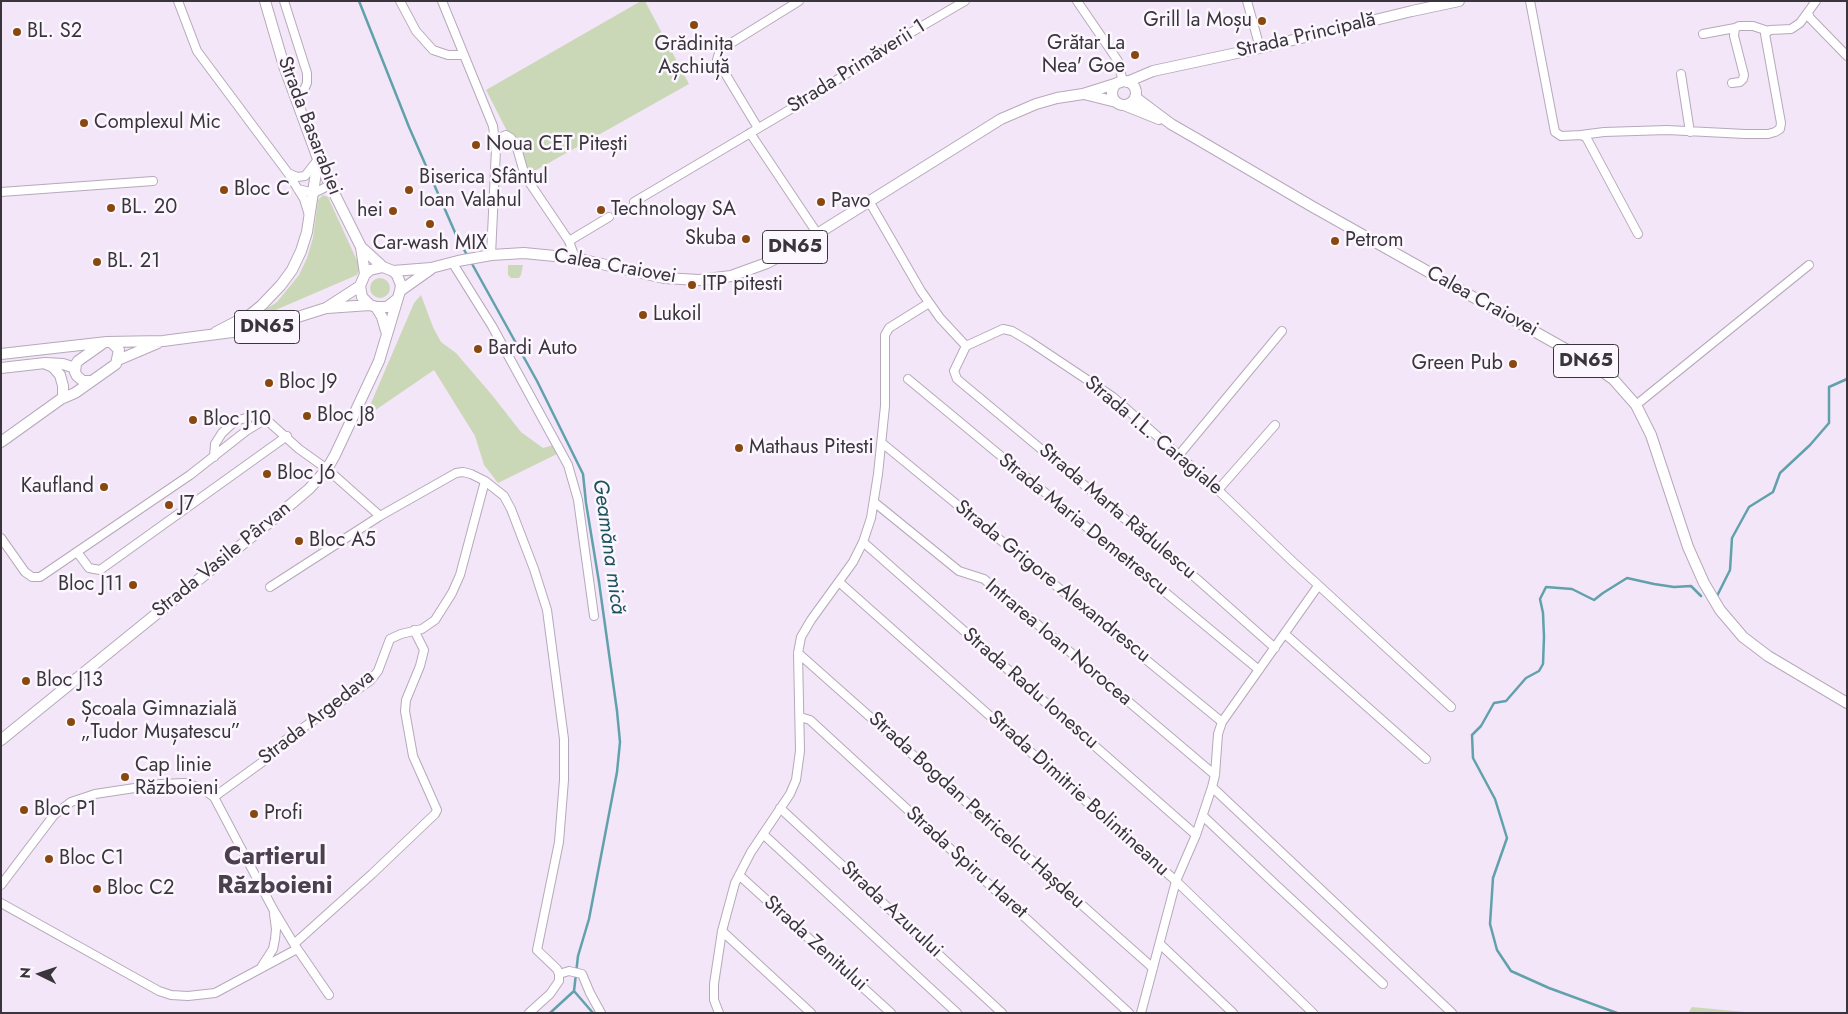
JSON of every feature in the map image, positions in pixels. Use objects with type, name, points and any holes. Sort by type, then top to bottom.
[{"type":"main road","name":"Strada Basarabiei","points":[[265,1],[284,66],[318,158],[361,247]]},
{"type":"main road","name":"Strada Principală","points":[[1124,82],[1153,71],[1260,48],[1412,10],[1459,1]]},
{"type":"main road","points":[[1124,82],[1117,84],[1113,91],[1114,99],[1120,104],[1131,103],[1153,71]]},
{"type":"main road","name":"Calea Craiovei","points":[[431,268],[474,257],[524,253],[575,258],[659,278],[678,280],[714,279],[732,276],[767,263],[1001,118],[1056,98],[1083,94],[1124,82]]},
{"type":"main road","name":"DN65","points":[[1124,82],[1134,87],[1136,94]]},
{"type":"main road","name":"Calea Craiovei","points":[[1083,94],[1120,104],[1171,124],[1313,207],[1587,361],[1613,379],[1636,405],[1651,435],[1694,562],[1720,610],[1754,646],[1790,670],[1847,703]]},
{"type":"main road","name":"Calea Craiovei","points":[[1136,94],[1171,124]]},
{"type":"main road","points":[[206,336],[251,314],[281,285],[292,270],[305,240],[318,158]]},
{"type":"main road","points":[[361,247],[399,280],[398,296]]},
{"type":"main road","points":[[361,247],[365,274]]},
{"type":"main road","points":[[387,337],[386,326],[373,306],[362,297],[360,286],[365,274],[370,270],[431,268]]},
{"type":"main road","points":[[326,308],[387,307],[431,268]]},
{"type":"main road","points":[[326,308],[360,286]]},
{"type":"main road","name":"Strada Vasile Pârvan","points":[[1,740],[277,516],[309,489],[327,469],[379,361],[398,296]]},
{"type":"main road","name":"DN65","points":[[1,354],[108,343],[163,341],[263,328],[326,308]]},
{"type":"main road","name":"DN65","points":[[118,360],[163,341]]},
{"type":"main road","points":[[1,442],[62,397],[75,393],[89,381],[116,364],[120,350],[108,343],[78,361],[71,383],[62,397]]},
{"type":"main road","points":[[1,368],[45,363],[63,364],[75,370],[80,379],[89,381]]},
{"type":"main road","points":[[45,363],[53,367],[60,375],[63,386],[62,397]]},
{"type":"street","points":[[178,1],[197,51],[288,174],[305,202],[309,217]]},
{"type":"street","points":[[284,1],[307,73],[307,83],[304,92],[296,97]]},
{"type":"street","points":[[400,1],[416,31],[433,50],[448,55],[463,55]]},
{"type":"street","points":[[442,1],[493,126],[495,140],[491,255]]},
{"type":"street","points":[[758,128],[717,60],[720,50],[799,1]]},
{"type":"street","name":"Strada Primăverii 1","points":[[634,202],[841,78],[893,43],[964,1]]},
{"type":"street","points":[[1077,1],[1118,61],[1124,82]]},
{"type":"street","points":[[1247,1],[1260,48]]},
{"type":"street","points":[[1530,1],[1555,132],[1561,136],[1604,132],[1768,134],[1780,129],[1779,110],[1765,38],[1765,34],[1768,31]]},
{"type":"street","points":[[1703,34],[1744,25],[1768,31],[1792,29],[1800,23],[1816,1]]},
{"type":"street","points":[[1808,13],[1810,18],[1847,56]]},
{"type":"street","points":[[1732,83],[1740,82],[1744,75],[1734,36],[1736,28]]},
{"type":"street","points":[[1681,74],[1690,132]]},
{"type":"street","points":[[750,133],[817,233]]},
{"type":"street","points":[[495,140],[506,135],[511,138],[517,148],[524,176],[568,241],[575,258]]},
{"type":"street","points":[[1581,135],[1586,137],[1638,234]]},
{"type":"street","points":[[288,174],[297,177],[305,176],[318,158]]},
{"type":"street","points":[[1,192],[153,182]]},
{"type":"street","points":[[298,189],[312,193],[330,186]]},
{"type":"street","points":[[869,201],[929,303],[966,346]]},
{"type":"street","points":[[568,241],[610,217]]},
{"type":"street","points":[[455,262],[568,465],[578,500],[594,616]]},
{"type":"street","points":[[1636,405],[1809,265]]},
{"type":"street","points":[[719,1013],[714,1000],[714,984],[727,906],[739,875],[763,834],[790,794],[796,780],[800,751],[798,653],[801,638],[811,620],[853,562],[864,542],[871,518],[882,443],[885,406],[885,335],[889,328],[929,303]]},
{"type":"street","name":"Strada I.L. Caragiale","points":[[966,346],[1003,329],[1018,334],[1113,397],[1218,490],[1318,586],[1451,707]]},
{"type":"street","points":[[1179,455],[1282,331]]},
{"type":"street","name":"Strada Marta Rădulescu","points":[[966,346],[954,371],[957,379],[1197,580],[1275,648]]},
{"type":"street","name":"Strada Maria Demetrescu","points":[[908,379],[1259,670]]},
{"type":"street","points":[[214,457],[215,444],[222,433],[235,421],[253,416],[264,420],[287,436],[299,449],[327,469],[380,516]]},
{"type":"street","points":[[1,538],[25,572],[32,577],[40,577],[214,457],[246,431],[264,420]]},
{"type":"street","points":[[1218,490],[1275,425]]},
{"type":"street","points":[[77,552],[89,568],[100,570],[287,436]]},
{"type":"street","name":"Strada Grigore Alexandrescu","points":[[882,443],[1222,722]]},
{"type":"street","points":[[270,587],[380,516],[456,473],[464,472],[471,474],[485,481],[504,496],[512,509],[547,610],[562,721],[563,812],[553,879],[538,942],[540,955],[560,974]]},
{"type":"street","name":"Strada Argedava","points":[[214,797],[272,755],[284,740],[370,682],[378,671],[390,639],[400,634],[422,629],[435,620],[456,585],[485,481]]},
{"type":"street","name":"Intrarea Ioan Norocea","points":[[874,502],[959,571],[984,579],[1215,775]]},
{"type":"street","name":"Strada Radu Ionescu","points":[[864,542],[1196,835]]},
{"type":"street","name":"Strada Dimitrie Bolintineanu","points":[[839,582],[1176,881],[1313,1013]]},
{"type":"street","points":[[1141,1013],[1176,881],[1196,835],[1212,787],[1215,775],[1218,734],[1222,722],[1318,586]]},
{"type":"street","points":[[1,903],[159,991],[171,995],[188,996],[215,993],[259,970],[296,946],[437,810],[413,756],[405,711],[406,700],[420,666],[424,650],[414,630]]},
{"type":"street","points":[[1284,634],[1426,759]]},
{"type":"street","name":"Strada Bogdan Petricelcu Hașdeu","points":[[798,653],[1153,968]]},
{"type":"street","name":"Strada Spiru Haret","points":[[800,718],[810,720],[1129,1013]]},
{"type":"street","points":[[1,885],[54,815],[64,806],[95,794],[161,784],[185,784],[201,788],[214,797],[273,909],[329,995]]},
{"type":"street","points":[[1212,787],[1452,1013]]},
{"type":"street","name":"Strada Azurului","points":[[780,808],[1002,1013]]},
{"type":"street","points":[[1203,816],[1383,984]]},
{"type":"street","points":[[763,834],[957,1013]]},
{"type":"street","name":"Strada Zenitului","points":[[739,875],[891,1013]]},
{"type":"street","points":[[259,970],[273,949],[276,929],[273,909]]},
{"type":"street","points":[[722,931],[811,1013]]},
{"type":"street","points":[[1160,944],[1233,1013]]},
{"type":"street","points":[[560,974],[569,971],[582,974],[590,994],[601,1013]]},
{"type":"street","points":[[529,1013],[556,987],[560,974]]},
{"type":"green space","points":[[641,1],[645,1],[689,84],[529,174],[486,90]]},
{"type":"green space","points":[[323,195],[328,197],[359,265],[357,275],[257,318],[257,315],[277,302],[299,275],[313,238],[318,200]]},
{"type":"green space","points":[[508,265],[523,265],[519,278],[511,278],[508,275]]},
{"type":"green space","points":[[380,278],[387,281],[390,288],[387,295],[380,298],[373,295],[370,288],[373,281]]},
{"type":"green space","points":[[421,295],[441,342],[456,353],[521,432],[543,448],[557,444],[561,452],[498,483],[484,465],[475,436],[434,370],[377,409],[362,424],[414,303]]},
{"type":"green space","points":[[1692,1007],[1756,1013],[1688,1013]]},
{"type":"waterway","name":"Geamăna mică","points":[[359,1],[409,127],[457,237],[467,255]]},
{"type":"waterway","name":"Geamăna mică","points":[[471,262],[537,381],[583,474],[617,711],[620,742],[617,772],[589,919],[578,956],[574,991],[550,1013]]},
{"type":"waterway","points":[[1717,596],[1730,570],[1732,538],[1749,507],[1773,492],[1780,473],[1810,445],[1829,423],[1829,387],[1847,379]]},
{"type":"waterway","points":[[1617,1013],[1549,988],[1511,971],[1497,950],[1490,924],[1493,878],[1507,838],[1495,799],[1473,758],[1472,735],[1481,726],[1494,703],[1506,701],[1526,678],[1539,671],[1543,664],[1543,613],[1540,599],[1546,587],[1572,589],[1594,600],[1627,578],[1674,587],[1691,586],[1701,596]]},
{"type":"waterway","points":[[574,991],[593,1013]]},
{"type":"place","name":"Grill la Moșu","points":[[1262,21]]},
{"type":"place","name":"Grădinița Așchiuță","points":[[694,25]]},
{"type":"place","name":"BL. S2","points":[[17,32]]},
{"type":"place","name":"Grătar La Nea' Goe","points":[[1135,55]]},
{"type":"place","name":"Complexul Mic","points":[[84,123]]},
{"type":"place","name":"Noua CET Pitești","points":[[476,145]]},
{"type":"place","name":"Bloc C","points":[[224,190]]},
{"type":"place","name":"Biserica Sfântul Ioan Valahul","points":[[409,190]]},
{"type":"place","name":"Pavo","points":[[821,202]]},
{"type":"place","name":"BL. 20","points":[[111,208]]},
{"type":"place","name":"Technology SA","points":[[601,210]]},
{"type":"place","name":"hei","points":[[393,211]]},
{"type":"place","name":"Car-wash MIX","points":[[430,224]]},
{"type":"place","name":"Skuba","points":[[746,239]]},
{"type":"place","name":"Petrom","points":[[1335,241]]},
{"type":"place","name":"BL. 21","points":[[97,262]]},
{"type":"place","name":"ITP pitesti","points":[[692,285]]},
{"type":"place","name":"Lukoil","points":[[643,315]]},
{"type":"place","name":"Bardi Auto","points":[[478,349]]},
{"type":"place","name":"Green Pub","points":[[1513,364]]},
{"type":"place","name":"Bloc J9","points":[[269,383]]},
{"type":"place","name":"Bloc J8","points":[[307,416]]},
{"type":"place","name":"Bloc J10","points":[[193,420]]},
{"type":"place","name":"Mathaus Pitesti","points":[[739,448]]},
{"type":"place","name":"Bloc J6","points":[[267,474]]},
{"type":"place","name":"Kaufland","points":[[104,487]]},
{"type":"place","name":"J7","points":[[169,505]]},
{"type":"place","name":"Bloc A5","points":[[299,541]]},
{"type":"place","name":"Bloc J11","points":[[133,585]]},
{"type":"place","name":"Bloc J13","points":[[26,681]]},
{"type":"place","name":"Școala Gimnazială „Tudor Mușatescu”","points":[[71,722]]},
{"type":"place","name":"Cap linie Războieni","points":[[125,777]]},
{"type":"place","name":"Bloc P1","points":[[24,810]]},
{"type":"place","name":"Profi","points":[[254,814]]},
{"type":"place","name":"Bloc C1","points":[[49,859]]},
{"type":"place","name":"Bloc C2","points":[[97,889]]},
{"type":"district","name":"Cartierul Războieni","points":[[275,872]]}]
